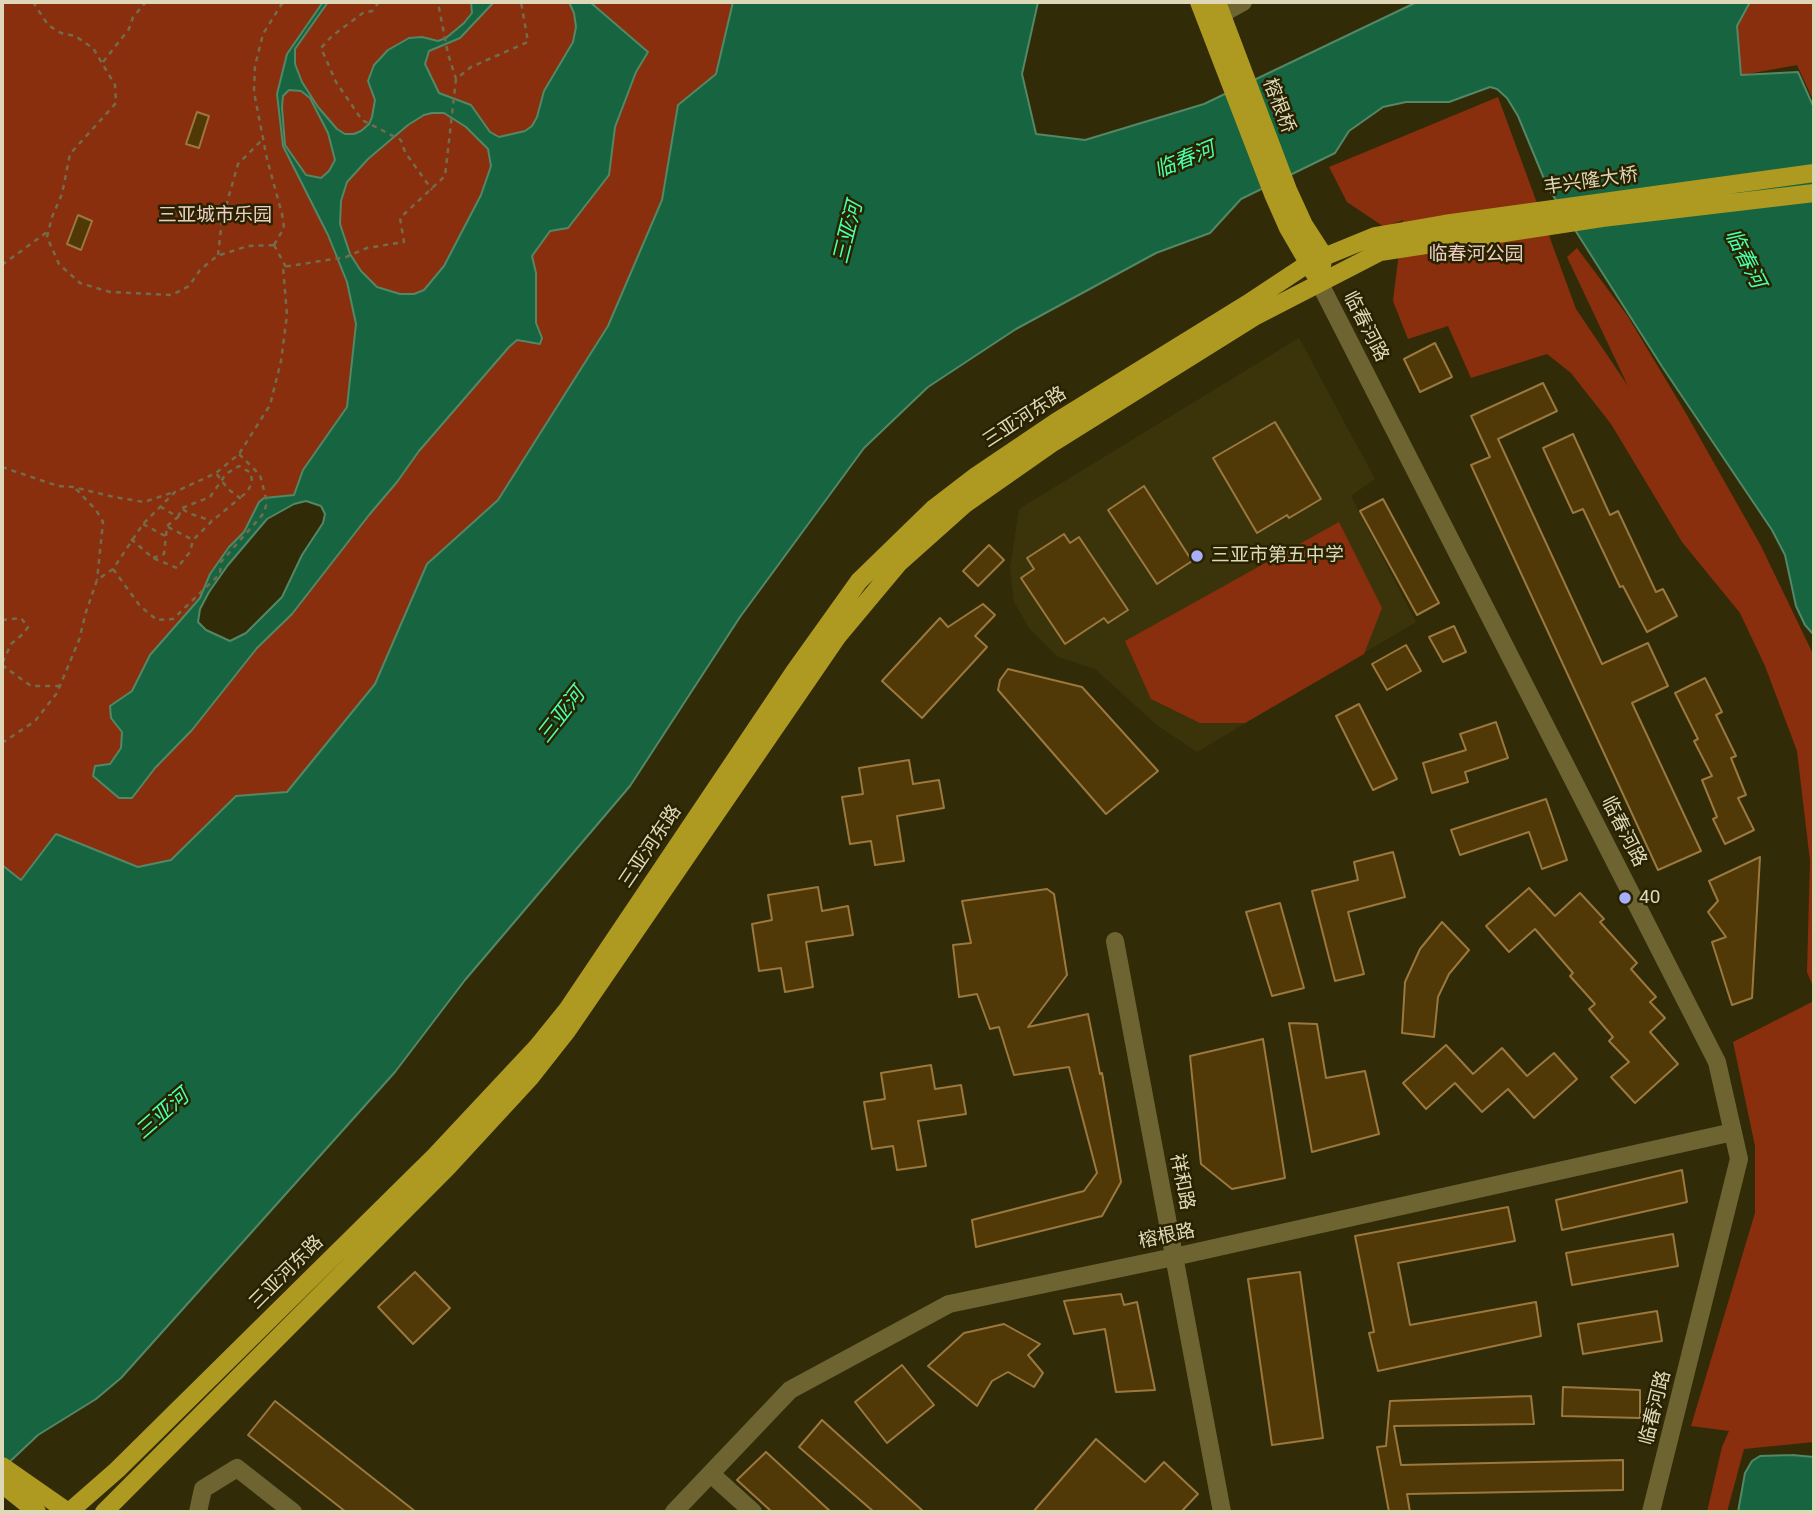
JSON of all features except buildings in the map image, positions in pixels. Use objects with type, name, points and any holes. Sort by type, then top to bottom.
[{"type":"main road","points":[[1199,2],[1222,40]]},
{"type":"main road","points":[[1219,8],[1222,40]]},
{"type":"main road","name":"榕根桥","points":[[1222,40],[1280,192],[1288,228],[1316,259]]},
{"type":"main road","name":"丰兴隆大桥","points":[[1378,244],[1511,214],[1814,173]]},
{"type":"main road","name":"丰兴隆大桥","points":[[1378,244],[1814,193]]},
{"type":"main road","name":"三亚河东路","points":[[69,1512],[117,1470],[435,1156],[537,1047],[574,998],[833,616],[859,581],[885,554],[933,509],[1056,422],[1316,259],[1378,244]]},
{"type":"main road","name":"三亚河东路","points":[[104,1512],[447,1168],[542,1064],[838,636],[899,563],[964,505],[1054,442],[1254,317],[1319,282],[1378,244]]},
{"type":"main road","points":[[1316,259],[1319,282]]},
{"type":"main road","points":[[2,1466],[11,1485],[37,1512]]},
{"type":"main road","points":[[11,1485],[69,1512]]},
{"type":"street","points":[[1219,8],[1243,2]]},
{"type":"street","name":"临春河路","points":[[1319,282],[1717,1062],[1740,1159],[1651,1512]]},
{"type":"street","name":"祥和路","points":[[1115,941],[1222,1512]]},
{"type":"street","name":"榕根路","points":[[674,1512],[790,1390],[949,1304],[1174,1257],[1734,1132]]},
{"type":"street","points":[[198,1512],[203,1489],[237,1468],[293,1512]]},
{"type":"street","points":[[711,1474],[753,1512]]},
{"type":"path","points":[[33,2],[48,25],[61,33],[75,36],[93,48],[115,85],[116,103],[70,153],[62,194],[51,218],[47,237],[59,264],[80,283],[110,292],[172,295],[189,286],[200,270],[218,256],[248,246],[274,245]]},
{"type":"path","points":[[103,62],[146,2]]},
{"type":"path","points":[[274,245],[284,228],[254,92],[255,66],[263,34],[283,2]]},
{"type":"path","points":[[379,2],[372,11],[363,13],[332,36],[321,48],[336,82],[362,120],[401,140],[405,152],[432,190]]},
{"type":"path","points":[[2,467],[58,486],[144,502],[175,492],[216,473],[239,454],[270,405],[281,361],[287,316],[283,267],[323,261],[359,253],[367,248],[404,242],[400,218],[446,176],[456,79],[438,3],[432,2]]},
{"type":"path","points":[[456,79],[471,67],[527,42],[521,2]]},
{"type":"path","points":[[218,256],[222,220],[238,164],[264,138]]},
{"type":"path","points":[[2,265],[49,230]]},
{"type":"path","points":[[274,245],[286,267]]},
{"type":"path","points":[[113,569],[140,606],[157,620],[173,619],[220,575],[221,562],[264,513],[267,502],[260,475],[239,454]]},
{"type":"path","points":[[131,539],[153,558],[177,568],[190,552],[193,540],[251,485],[251,473],[239,466],[222,480],[210,497],[182,508],[178,517],[167,526]]},
{"type":"path","points":[[216,473],[228,489],[240,498]]},
{"type":"path","points":[[2,743],[35,721],[60,686],[79,640],[97,580],[103,522],[96,510],[73,487]]},
{"type":"path","points":[[97,580],[113,569],[143,524],[175,492]]},
{"type":"path","points":[[161,507],[178,517]]},
{"type":"path","points":[[182,508],[188,513],[212,521]]},
{"type":"path","points":[[143,524],[167,537]]},
{"type":"path","points":[[167,526],[193,540]]},
{"type":"path","points":[[153,558],[164,554],[167,526]]},
{"type":"path","points":[[2,620],[21,618],[28,626],[11,644],[2,664],[31,686],[60,686]]},
{"type":"shaded area","name":"三亚市第五中学","points":[[1299,338],[1375,479],[1351,496],[1416,622],[1197,752],[1157,725],[1095,669],[1058,657],[1029,628],[1014,602],[1010,568],[1019,509]]},
{"type":"green space","name":"三亚城市乐园","points":[[2,2],[749,2],[671,214],[616,334],[398,668],[294,797],[178,864],[21,883],[2,868]],"holes":[[[648,52],[636,72],[615,127],[609,175],[568,228],[550,230],[531,256],[536,273],[536,323],[542,338],[527,343],[517,340],[509,347],[419,451],[292,614],[257,648],[192,730],[155,768],[132,798],[119,798],[94,776],[96,766],[110,764],[121,748],[122,732],[111,718],[110,706],[132,691],[150,655],[200,598],[210,574],[229,547],[244,532],[259,502],[294,495],[347,407],[348,396],[572,104]]]},
{"type":"green space","points":[[1750,2],[1814,2],[1814,102],[1797,65],[1742,75],[1735,29]]},
{"type":"green space","name":"临春河公园","points":[[1498,97],[1576,309],[1628,386],[1567,257],[1577,248],[1627,315],[1684,410],[1761,546],[1814,656],[1814,989],[1807,972],[1810,861],[1797,751],[1765,666],[1740,613],[1682,542],[1611,424],[1571,373],[1547,354],[1471,378],[1448,326],[1408,339],[1393,301],[1403,220],[1384,227],[1347,202],[1329,167]]},
{"type":"green space","points":[[1339,522],[1382,608],[1364,654],[1245,723],[1200,723],[1151,699],[1125,641]]},
{"type":"green space","points":[[1814,1001],[1814,1442],[1744,1449],[1727,1512],[1707,1512],[1722,1447],[1729,1431],[1691,1426],[1755,1213],[1755,1146],[1733,1042]]},
{"type":"water","points":[[323,2],[328,2],[295,49],[295,64],[302,82],[318,107],[337,129],[345,134],[354,134],[369,124],[372,117],[375,100],[368,81],[374,65],[388,50],[409,38],[422,37],[438,41],[446,38],[472,13],[471,2],[494,2],[460,38],[429,51],[425,64],[439,93],[471,105],[490,132],[499,137],[525,131],[537,117],[544,91],[573,42],[576,27],[569,2],[590,2],[648,52],[636,72],[615,127],[609,175],[568,228],[550,231],[532,256],[536,273],[536,323],[542,338],[540,344],[517,340],[509,347],[419,451],[292,614],[257,648],[192,730],[155,768],[132,798],[119,798],[93,776],[95,766],[110,764],[121,748],[122,732],[111,718],[110,706],[132,691],[150,655],[200,598],[210,574],[229,547],[244,532],[259,502],[264,498],[294,495],[303,470],[347,407],[356,324],[347,282],[328,235],[283,146],[277,94],[287,54]],"holes":[[[289,90],[301,91],[310,98],[328,133],[335,160],[321,178],[306,175],[285,145],[282,107],[283,96]],[[444,113],[466,127],[488,149],[491,166],[481,195],[444,266],[424,290],[414,294],[400,294],[377,287],[361,271],[350,254],[340,224],[341,201],[347,182],[368,159],[424,115]],[[306,501],[321,506],[325,514],[323,523],[302,555],[282,597],[246,633],[230,641],[206,630],[198,622],[200,609],[209,592],[267,519],[294,504]]]},
{"type":"water","points":[[733,2],[1038,2],[1022,74],[1036,134],[1085,140],[1204,104],[1417,2],[1750,2],[1737,26],[1741,75],[1798,72],[1814,108],[1814,635],[1805,625],[1796,606],[1785,555],[1772,530],[1663,368],[1547,186],[1518,116],[1507,98],[1497,89],[1490,87],[1449,102],[1406,102],[1383,107],[1349,131],[1335,153],[1241,199],[1210,233],[1156,253],[1016,329],[928,387],[864,448],[740,617],[630,786],[465,980],[395,1072],[121,1378],[96,1399],[38,1435],[2,1469],[2,865],[21,880],[56,834],[138,867],[171,860],[236,796],[287,792],[375,684],[427,564],[498,500],[608,326],[662,200],[678,105],[716,74]]},
{"type":"water","points":[[1760,1456],[1814,1457],[1814,1512],[1738,1512],[1745,1473],[1752,1461]]},
{"type":"place","name":"三亚市第五中学","points":[[1197,556]]},
{"type":"place","name":"40","points":[[1625,898]]},
{"type":"water label","name":"临春河","points":[[1185,161]]},
{"type":"water label","name":"三亚河","points":[[849,233]]},
{"type":"water label","name":"临春河","points":[[1744,259]]},
{"type":"water label","name":"三亚河","points":[[562,716]]},
{"type":"water label","name":"三亚河","points":[[163,1115]]}]
